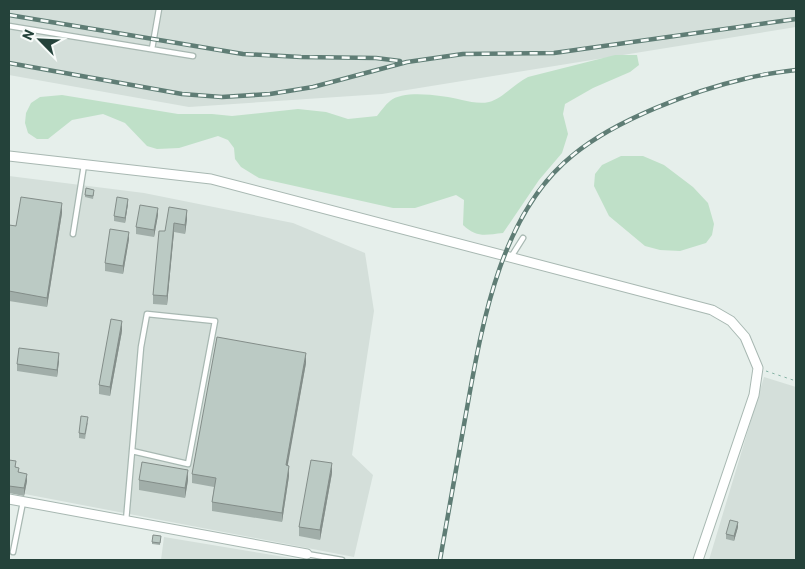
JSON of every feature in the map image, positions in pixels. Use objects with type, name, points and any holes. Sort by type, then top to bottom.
[{"type":"street","points":[[9,156],[211,179],[712,310],[731,321],[745,337],[758,368],[754,395],[698,560]]},
{"type":"street","points":[[9,499],[306,554]]},
{"type":"lane","points":[[152,49],[158,9]]},
{"type":"lane","points":[[9,26],[193,56]]},
{"type":"lane","points":[[74,234],[84,165]]},
{"type":"lane","points":[[511,257],[523,238]]},
{"type":"lane","points":[[126,520],[132,451],[142,347],[147,314],[216,321],[188,464],[132,451]]},
{"type":"lane","points":[[13,552],[23,502]]},
{"type":"lane","points":[[306,554],[342,560]]},
{"type":"path","points":[[758,368],[796,381]]},
{"type":"shaded area","points":[[9,9],[796,9],[796,27],[382,94],[189,107],[9,75]]},
{"type":"shaded area","points":[[9,176],[144,193],[293,223],[365,253],[374,311],[352,455],[373,475],[354,557],[9,491]]},
{"type":"shaded area","points":[[764,377],[796,387],[796,560],[709,560]]},
{"type":"shaded area","points":[[164,537],[303,560],[161,560]]},
{"type":"green space","points":[[615,55],[637,55],[639,65],[630,72],[593,88],[565,104],[563,114],[568,134],[562,153],[539,180],[503,233],[477,234],[463,225],[464,200],[456,195],[415,208],[393,208],[259,178],[241,167],[235,159],[234,148],[228,140],[218,136],[179,148],[157,149],[147,146],[125,123],[103,114],[72,120],[48,139],[37,139],[28,133],[25,123],[26,113],[31,103],[40,97],[62,95],[178,114],[232,116],[298,109],[326,112],[348,119],[377,116],[390,101],[405,95],[425,94],[482,103],[489,102],[499,98],[528,77]]},
{"type":"green space","points":[[621,156],[643,156],[664,165],[693,187],[708,203],[714,224],[712,235],[706,243],[680,251],[660,250],[645,246],[609,216],[594,186],[595,174],[602,165]]},
{"type":"building","points":[[86,188],[94,190],[93,196],[85,195]]},
{"type":"building","points":[[21,197],[62,203],[47,298],[9,291],[9,225],[16,226]]},
{"type":"building","points":[[117,197],[128,199],[125,218],[114,216]]},
{"type":"building","points":[[140,205],[158,208],[154,230],[136,227]]},
{"type":"building","points":[[169,207],[187,210],[185,225],[174,223],[167,296],[153,295],[159,231],[165,231]]},
{"type":"building","points":[[110,229],[129,232],[123,266],[105,263]]},
{"type":"building","points":[[111,319],[122,321],[110,387],[99,385]]},
{"type":"building","points":[[217,337],[306,353],[286,465],[289,466],[282,513],[212,502],[216,478],[192,474]]},
{"type":"building","points":[[19,348],[59,353],[57,370],[17,364]]},
{"type":"building","points":[[81,416],[88,417],[85,434],[79,433]]},
{"type":"building","points":[[9,460],[16,461],[15,467],[19,468],[18,472],[27,474],[24,488],[9,486]]},
{"type":"building","points":[[311,460],[332,463],[320,530],[299,527]]},
{"type":"building","points":[[142,462],[188,470],[185,488],[139,480]]},
{"type":"building","points":[[730,520],[738,522],[734,536],[726,534]]},
{"type":"building","points":[[153,535],[161,536],[160,543],[152,542]]},
{"type":"railway","points":[[9,15],[243,54],[376,58],[400,61]]},
{"type":"railway","points":[[9,63],[182,94],[222,97],[270,94],[313,87],[407,62],[463,54],[554,53],[796,19]]},
{"type":"railway","points":[[440,560],[471,385],[486,313],[510,242],[527,209],[547,180],[573,155],[591,142],[633,118],[703,90],[760,75],[796,70]]}]
